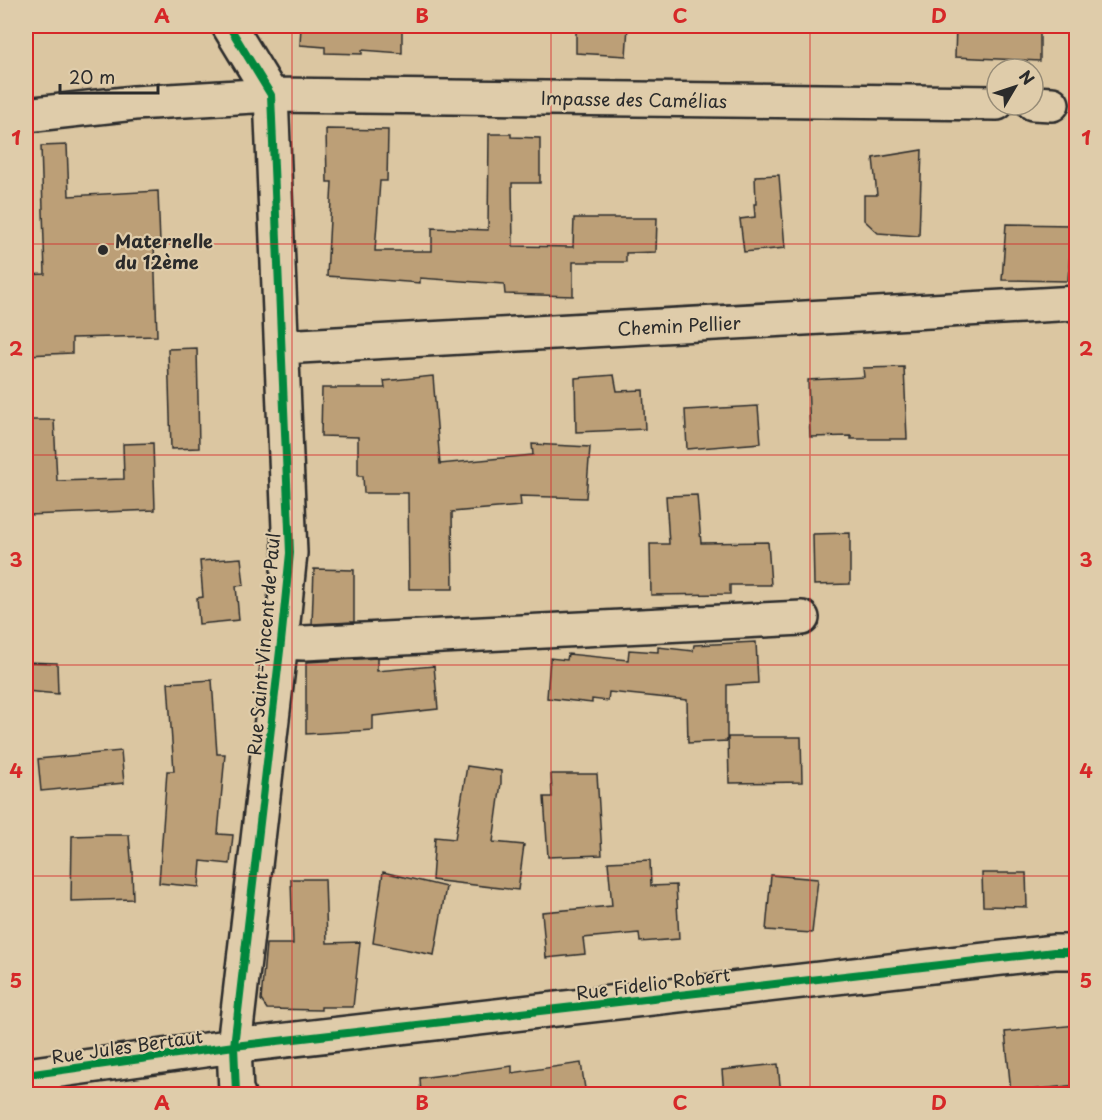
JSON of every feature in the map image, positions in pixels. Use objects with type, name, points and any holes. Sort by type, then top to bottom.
[{"type":"street","name":"Rue Saint-Vincent de Paul","points":[[229,26],[271,95],[290,553],[234,1046],[238,1095]]},
{"type":"street","name":"Impasse des Camélias","points":[[26,115],[134,103],[271,95],[985,103]]},
{"type":"street","name":"Chemin Pellier","points":[[282,346],[1077,303]]},
{"type":"street","points":[[281,642],[445,637],[802,618]]},
{"type":"street","name":"Rue Fidelio Robert","points":[[234,1046],[1054,952],[1077,952]]},
{"type":"street","name":"Rue Jules Bertaut","points":[[26,1076],[234,1046]]},
{"type":"building","points":[[301,26],[402,26],[402,53],[362,50],[362,54],[325,53],[325,47],[300,45]]},
{"type":"building","points":[[576,26],[628,26],[626,56],[576,53]]},
{"type":"building","points":[[956,26],[1019,26],[1018,31],[1040,32],[1040,57],[955,57]]},
{"type":"building","points":[[326,129],[388,130],[387,181],[380,181],[375,251],[432,251],[432,228],[488,230],[489,134],[511,134],[511,137],[540,138],[540,183],[512,183],[513,246],[573,247],[574,218],[657,218],[656,252],[626,253],[626,262],[573,262],[573,296],[505,294],[504,284],[420,278],[420,283],[327,276],[332,182],[327,182]]},
{"type":"building","points":[[67,145],[69,196],[158,191],[160,243],[154,244],[157,336],[72,338],[72,353],[26,355],[26,275],[45,274],[41,146]]},
{"type":"building","points":[[922,150],[919,236],[878,233],[864,220],[864,195],[877,195],[873,158]]},
{"type":"building","points":[[779,175],[785,248],[744,252],[740,219],[755,217],[755,176]]},
{"type":"building","points":[[1006,224],[1072,225],[1068,281],[1002,280]]},
{"type":"building","points":[[197,348],[199,448],[171,449],[168,349]]},
{"type":"building","points":[[904,367],[907,439],[851,439],[851,436],[810,437],[808,380],[864,377],[863,368]]},
{"type":"building","points":[[614,375],[617,391],[643,390],[645,429],[576,432],[575,378]]},
{"type":"building","points":[[433,376],[440,464],[533,455],[532,444],[590,447],[586,498],[520,496],[521,506],[452,512],[453,589],[409,589],[408,493],[364,493],[363,476],[358,476],[358,437],[321,436],[322,388],[385,388],[384,381]]},
{"type":"building","points":[[758,406],[761,443],[687,449],[685,410]]},
{"type":"building","points":[[26,420],[54,420],[57,481],[124,479],[123,444],[153,443],[155,510],[28,515]]},
{"type":"building","points":[[697,495],[701,543],[768,542],[771,585],[730,585],[730,594],[651,595],[650,544],[669,544],[666,496]]},
{"type":"building","points":[[850,533],[850,584],[814,585],[813,534]]},
{"type":"building","points":[[241,558],[244,585],[236,586],[239,620],[199,624],[197,598],[203,597],[200,561]]},
{"type":"building","points":[[314,569],[354,570],[354,622],[312,624]]},
{"type":"building","points":[[756,642],[758,683],[727,685],[727,741],[688,743],[687,700],[609,692],[608,701],[592,699],[592,703],[547,698],[550,658],[567,660],[568,654],[628,660],[629,650],[658,652],[658,647],[693,651],[694,645]]},
{"type":"building","points":[[377,658],[377,671],[434,666],[438,709],[373,716],[373,730],[306,734],[306,662]]},
{"type":"building","points":[[26,662],[57,663],[58,694],[26,691]]},
{"type":"building","points":[[212,680],[217,754],[225,754],[218,834],[233,835],[230,864],[201,861],[199,887],[159,883],[167,771],[174,771],[168,683]]},
{"type":"building","points":[[728,737],[801,737],[802,782],[729,783]]},
{"type":"building","points":[[121,751],[124,783],[41,791],[38,759]]},
{"type":"building","points":[[467,766],[501,771],[493,842],[524,845],[518,890],[432,880],[435,837],[455,839]]},
{"type":"building","points":[[551,774],[597,774],[602,855],[548,857],[544,797],[552,797]]},
{"type":"building","points":[[129,835],[133,899],[71,901],[72,836]]},
{"type":"building","points":[[650,860],[651,886],[676,885],[679,939],[640,942],[639,933],[583,938],[585,954],[546,958],[542,912],[612,906],[608,862]]},
{"type":"building","points":[[383,872],[446,887],[434,955],[373,943]]},
{"type":"building","points":[[982,873],[1026,873],[1027,907],[983,906]]},
{"type":"building","points":[[771,875],[818,879],[812,933],[766,930]]},
{"type":"building","points":[[291,879],[325,879],[327,943],[360,942],[353,1007],[321,1007],[321,1010],[267,1009],[261,1000],[266,944],[293,944]]},
{"type":"building","points":[[1077,1025],[1077,1085],[1011,1092],[1005,1032]]},
{"type":"building","points":[[581,1063],[586,1095],[421,1095],[420,1078],[512,1066],[512,1073]]},
{"type":"building","points":[[778,1064],[781,1095],[724,1095],[722,1070]]},
{"type":"cycle path","points":[[229,26],[271,95],[290,553],[234,1046],[236,1092],[238,1094]]},
{"type":"cycle path","points":[[26,1075],[234,1046],[1054,952],[1076,952]]},
{"type":"place","name":"Maternelle du 12ème","points":[[103,250]]}]
